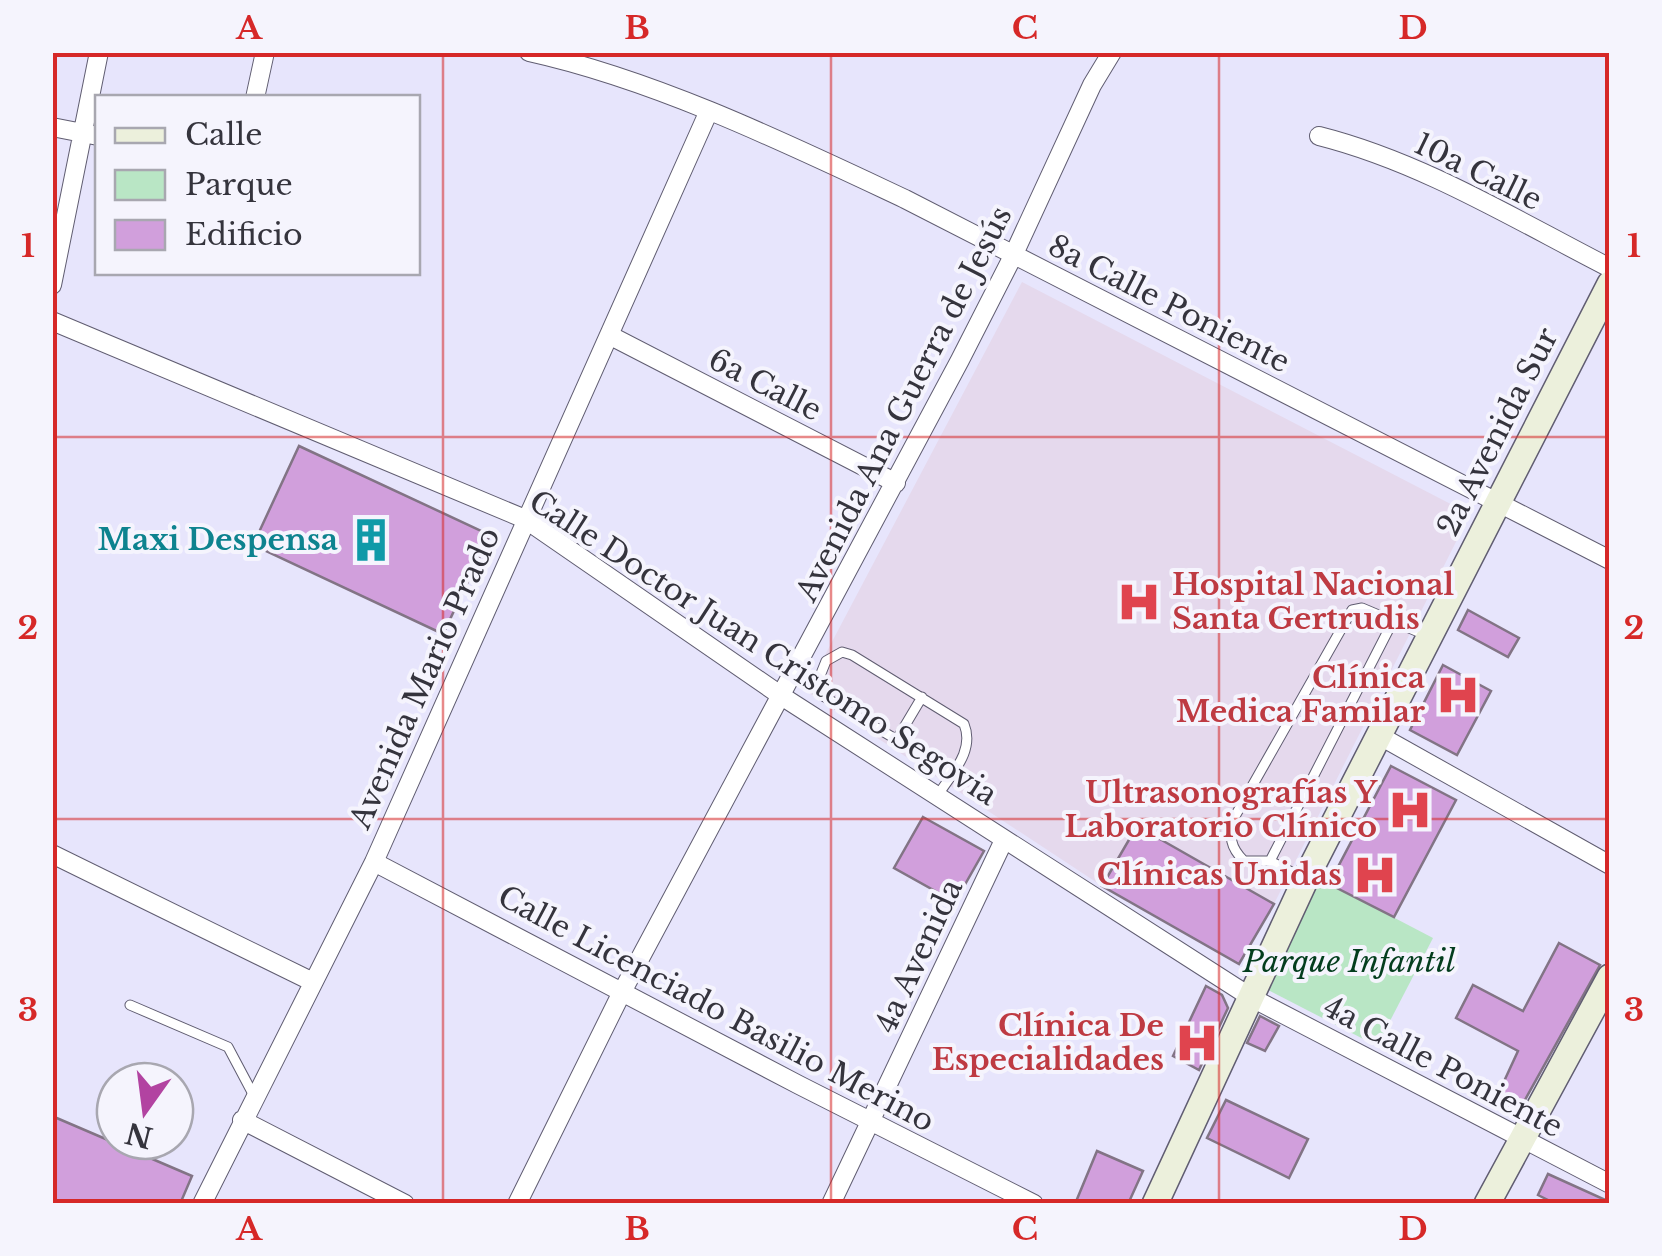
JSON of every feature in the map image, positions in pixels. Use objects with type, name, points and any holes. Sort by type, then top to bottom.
[{"type":"main road","name":"2a Avenida Sur","points":[[1155,1204],[1306,879],[1610,284]]},
{"type":"main road","points":[[1487,1204],[1610,976]]},
{"type":"street","points":[[52,285],[90,135],[99,52]]},
{"type":"street","points":[[255,95],[265,52]]},
{"type":"street","name":"Avenida Ana Guerra de Jesús","points":[[516,1204],[622,992],[896,483],[1013,256],[1092,85],[1112,52]]},
{"type":"street","name":"8a Calle Poniente","points":[[535,53],[633,83],[804,152],[1610,560]]},
{"type":"street","name":"Avenida Mario Prado","points":[[202,1204],[374,862],[708,113]]},
{"type":"street","points":[[52,127],[90,135]]},
{"type":"street","name":"10a Calle","points":[[1319,136],[1358,146],[1452,186],[1610,268]]},
{"type":"street","name":"Calle Doctor Juan Cristomo Segovia","points":[[52,322],[525,519],[783,697],[1252,998]]},
{"type":"street","name":"6a Calle","points":[[609,335],[896,483]]},
{"type":"street","points":[[1380,736],[1610,866]]},
{"type":"street","name":"4a Avenida","points":[[831,1204],[1004,840]]},
{"type":"street","points":[[56,856],[311,981]]},
{"type":"street","name":"Calle Licenciado Basilio Merino","points":[[374,862],[1034,1204]]},
{"type":"street","name":"4a Calle Poniente","points":[[1252,998],[1610,1184]]},
{"type":"street","points":[[242,1120],[405,1204]]},
{"type":"lane","points":[[1306,879],[1270,862],[1244,861],[1234,851],[1230,836],[1234,818],[1352,610],[1362,608],[1430,638]]},
{"type":"lane","points":[[1270,862],[1393,621]]},
{"type":"lane","points":[[938,796],[967,750],[964,724],[852,655],[842,652],[826,661],[816,686],[818,693],[953,772]]},
{"type":"lane","points":[[897,739],[922,697]]},
{"type":"lane","points":[[130,1005],[228,1048],[254,1096]]},
{"type":"shaded area","name":"Hospital Nacional Santa Gertrudis","points":[[1022,282],[1470,514],[1274,904],[1138,826],[1102,886],[806,691]]},
{"type":"green space","name":"Parque Infantil","points":[[1320,879],[1433,938],[1377,1046],[1264,988]]},
{"type":"building","name":"Maxi Despensa","points":[[299,446],[490,535],[443,634],[253,545]]},
{"type":"building","points":[[1468,610],[1519,638],[1508,657],[1458,630]]},
{"type":"building","points":[[1443,665],[1491,691],[1457,755],[1410,730]]},
{"type":"building","points":[[1391,766],[1456,800],[1394,917],[1329,884]]},
{"type":"building","points":[[923,817],[984,851],[955,902],[894,868]]},
{"type":"building","points":[[1137,826],[1274,904],[1239,964],[1102,886]]},
{"type":"building","points":[[1559,943],[1600,965],[1516,1116],[1498,1107],[1500,1090],[1518,1051],[1456,1018],[1473,985],[1523,1011]]},
{"type":"building","points":[[1206,986],[1222,995],[1228,1008],[1199,1070],[1173,1056]]},
{"type":"building","points":[[1260,1016],[1279,1026],[1265,1051],[1247,1043]]},
{"type":"building","points":[[1226,1100],[1308,1139],[1289,1178],[1207,1138]]},
{"type":"building","points":[[52,1116],[95,1134],[95,1161],[157,1161],[192,1176],[180,1204],[52,1204]]},
{"type":"building","points":[[1097,1151],[1143,1171],[1128,1204],[1075,1204]]},
{"type":"building","points":[[1548,1174],[1610,1204],[1556,1204],[1538,1195]]},
{"type":"place","name":"Maxi Despensa","points":[[371,540]]},
{"type":"place","name":"Hospital Nacional Santa Gertrudis","points":[[1139,602]]},
{"type":"place","name":"Clínica Medica Familar","points":[[1458,695]]},
{"type":"place","name":"Ultrasonografías Y Laboratorio Clínico","points":[[1410,810]]},
{"type":"place","name":"Clínicas Unidas","points":[[1375,875]]},
{"type":"place","name":"Clínica De Especialidades","points":[[1197,1043]]}]
